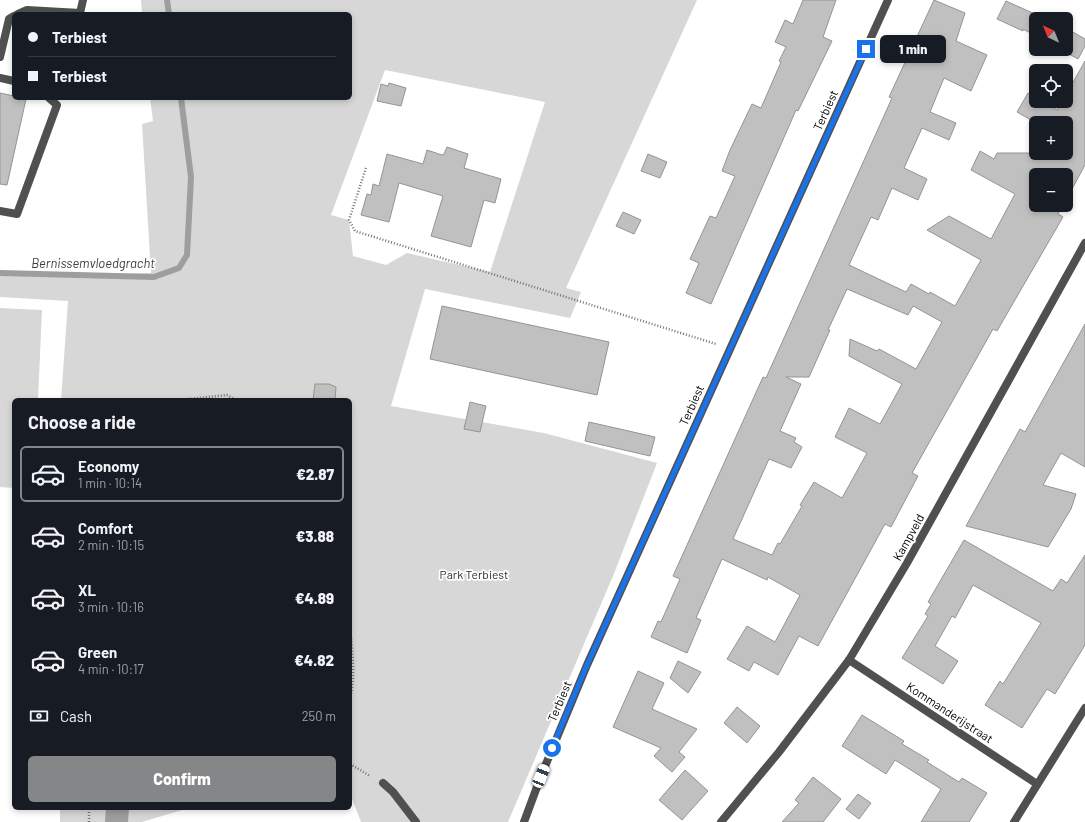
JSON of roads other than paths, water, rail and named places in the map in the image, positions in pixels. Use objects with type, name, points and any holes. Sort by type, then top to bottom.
[{"type":"street","points":[[80,12],[83,0]]},
{"type":"street","name":"Terbiest","points":[[524,822],[541,776],[587,665],[888,0]]},
{"type":"street","points":[[22,12],[27,10],[62,12]]},
{"type":"street","points":[[0,57],[9,19],[12,17]]},
{"type":"street","points":[[0,78],[12,81]]},
{"type":"street","points":[[0,211],[16,214],[57,105],[51,100]]},
{"type":"street","name":"Kampveld","points":[[721,822],[780,752],[849,660],[911,556],[1085,243]]},
{"type":"street","name":"Kommanderijstraat","points":[[849,660],[1037,784]]},
{"type":"street","points":[[1014,822],[1085,708]]},
{"type":"street","points":[[383,783],[393,792],[416,822]]},
{"type":"waterway","name":"Bernissemvloedgracht","points":[[167,0],[169,12]]},
{"type":"waterway","name":"Bernissemvloedgracht","points":[[0,273],[154,277],[179,268],[187,255],[191,177],[181,100]]},
{"type":"park label","name":"Park Terbiest","points":[[474,574]]}]
